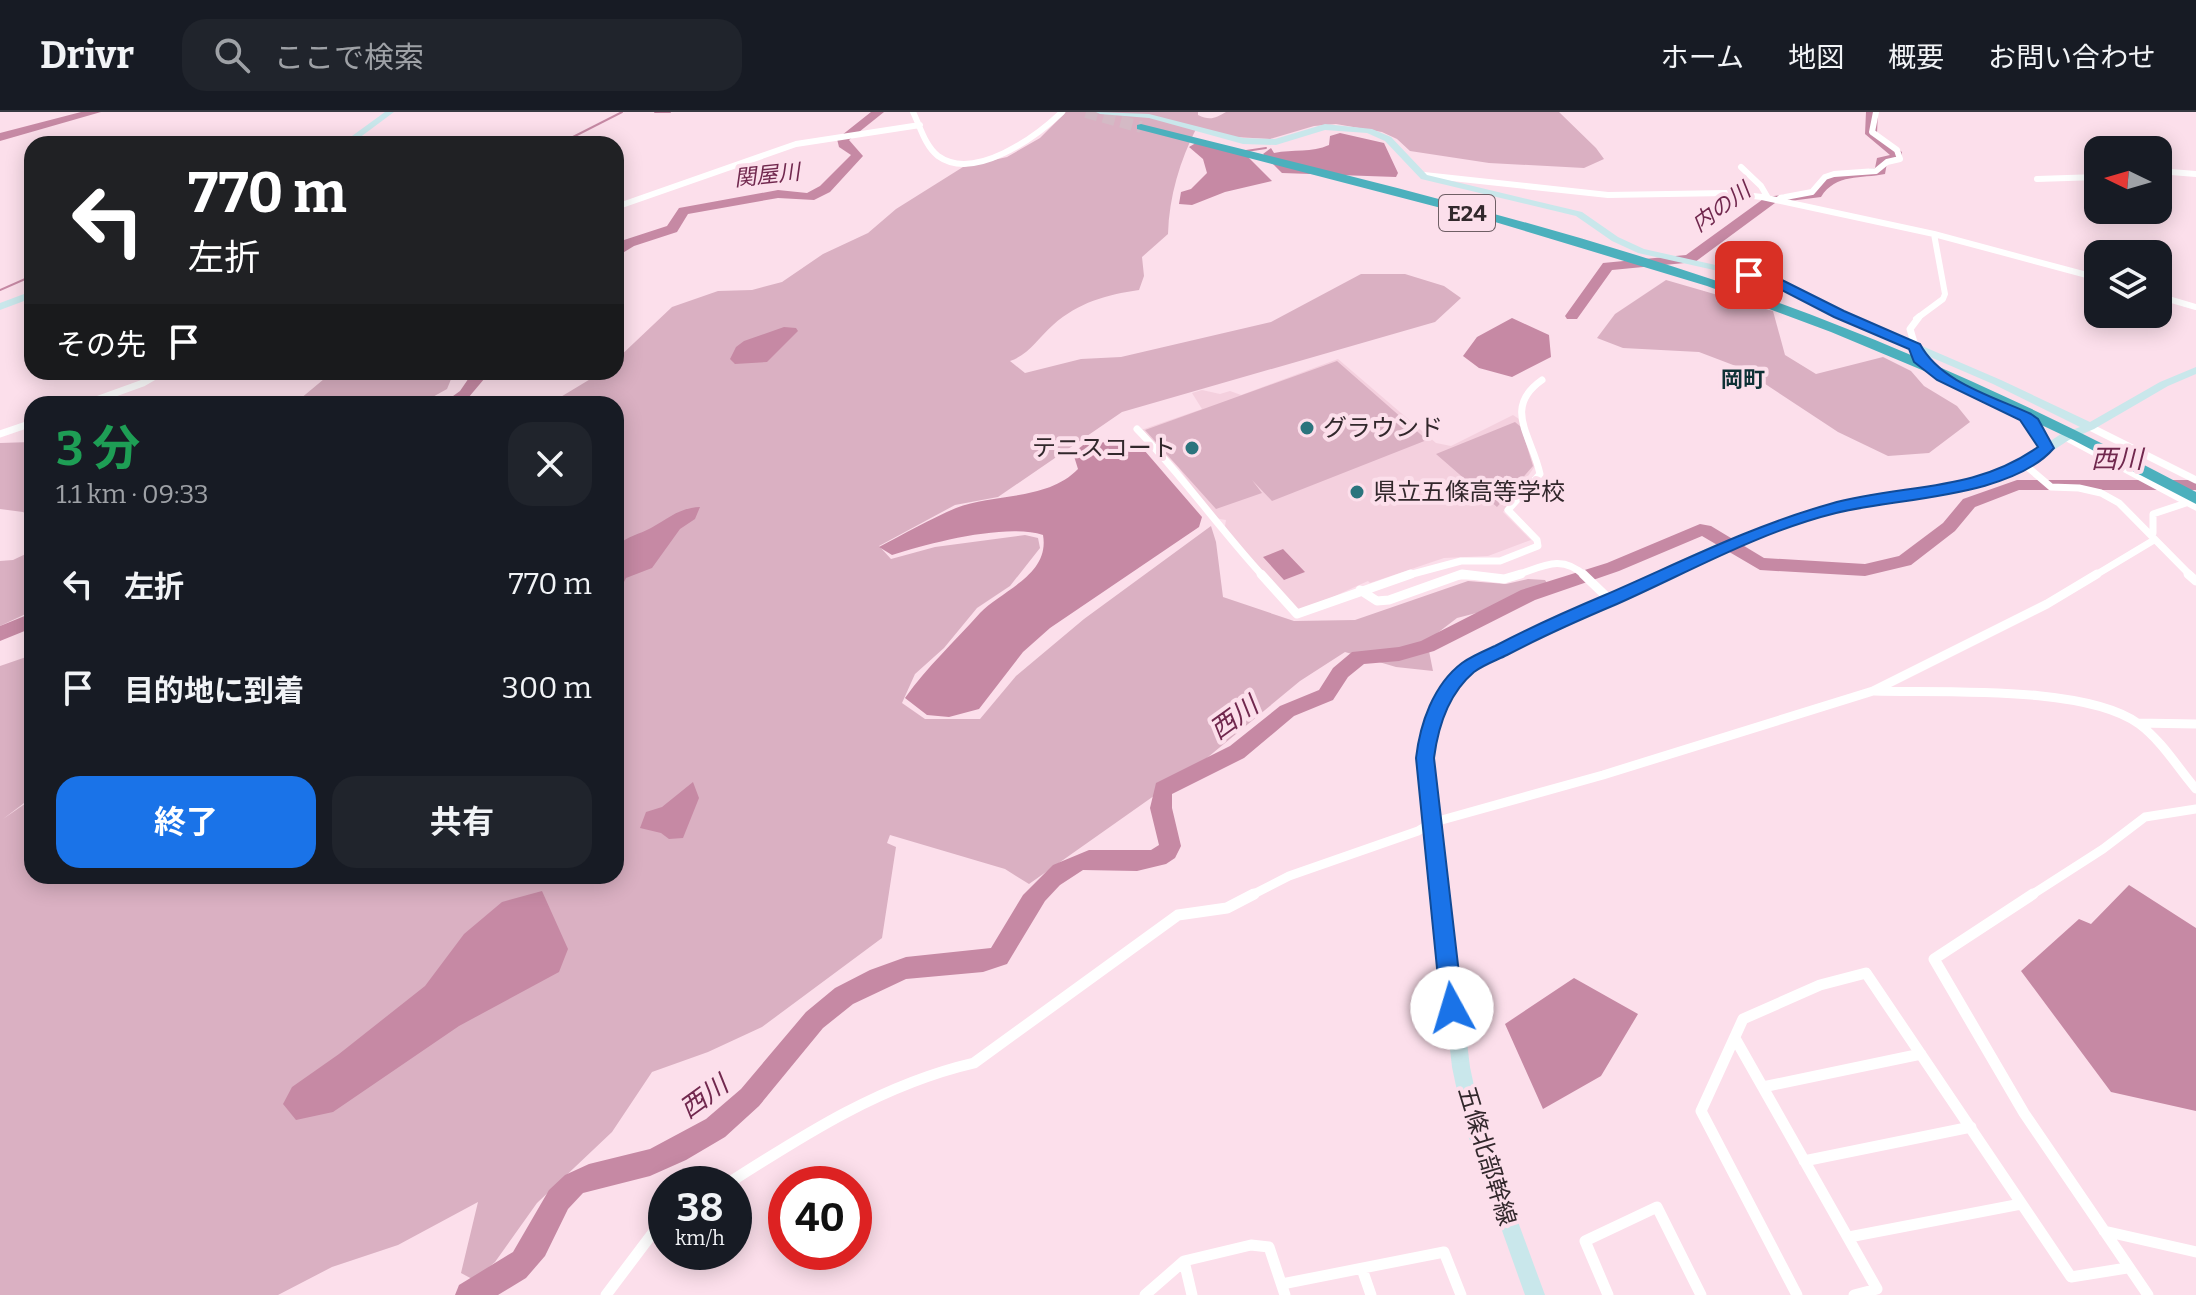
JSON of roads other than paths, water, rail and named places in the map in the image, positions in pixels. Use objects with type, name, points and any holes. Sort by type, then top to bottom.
[{"type":"highway","name":"E24","points":[[1141,127],[1577,243],[1709,282],[1840,329],[2004,401],[2193,501]]},
{"type":"street","points":[[356,136],[390,112]]},
{"type":"street","points":[[366,136],[400,112]]},
{"type":"street","points":[[913,112],[940,158],[973,163],[1013,148],[1062,112]]},
{"type":"street","points":[[1100,112],[1149,116],[1243,141],[1276,142],[1325,127],[1361,129],[1388,139],[1421,175],[1432,180],[1579,214],[1607,235],[1641,251],[1775,281],[1839,314],[2090,427],[2196,480]]},
{"type":"street","points":[[1770,198],[1812,192],[1825,177],[1881,169],[1887,162],[1900,159],[1901,154],[1874,135],[1876,112]]},
{"type":"street","points":[[624,204],[796,144],[920,125]]},
{"type":"street","points":[[1741,167],[1770,198]]},
{"type":"street","points":[[2172,172],[2196,174]]},
{"type":"street","points":[[1421,175],[1608,195],[1727,193],[1770,198],[1934,234],[2084,274]]},
{"type":"street","points":[[2037,179],[2084,177]]},
{"type":"street","points":[[1432,180],[1447,179]]},
{"type":"street","points":[[1934,234],[1945,294],[1915,320],[1910,329],[1919,359],[1942,377],[2025,417],[2047,448]]},
{"type":"street","points":[[0,304],[24,294]]},
{"type":"street","points":[[2172,300],[2196,307]]},
{"type":"street","name":"五條北部幹線","points":[[1535,1295],[1494,1188],[1467,1095],[1452,1008],[1425,758],[1428,731],[1443,697],[1468,668],[1520,639],[1716,549],[1834,508],[1945,491],[2024,464],[2065,437],[2090,427],[2164,384],[2196,370]]},
{"type":"street","points":[[107,396],[148,380]]},
{"type":"street","points":[[1137,429],[1173,466],[1213,521],[1297,614],[1360,590],[1450,562],[1500,561],[1538,546],[1537,540],[1508,510],[1540,474],[1539,462],[1519,410],[1525,392],[1542,380]]},
{"type":"street","points":[[0,434],[24,426]]},
{"type":"street","points":[[2090,427],[2115,451],[2110,462]]},
{"type":"street","points":[[2065,437],[2162,490],[2193,501],[2196,507]]},
{"type":"street","points":[[2024,464],[2051,487],[2083,486],[2099,490],[2141,519],[2154,540],[2196,581]]},
{"type":"street","points":[[2154,540],[2153,514],[2193,501]]},
{"type":"street","points":[[752,1168],[814,1129],[877,1098],[945,1067],[974,1063],[1178,915],[1227,908],[1289,876],[1418,831],[1431,823],[1603,775],[1873,691],[2047,604],[2154,540]]},
{"type":"street","points":[[1360,590],[1377,601],[1389,600],[1462,574],[1504,579],[1562,561],[1575,566],[1610,600]]},
{"type":"street","points":[[1873,691],[2083,702],[2108,708],[2138,723],[2196,789]]},
{"type":"street","points":[[2138,723],[2196,724]]},
{"type":"street","points":[[2148,1295],[2024,1113],[1934,959],[2103,849],[2145,817],[2196,809]]},
{"type":"street","points":[[1797,1295],[1701,1111],[1743,1019],[1820,985],[1866,973],[2071,1277],[2127,1268]]},
{"type":"street","points":[[1736,1040],[1877,1289],[1854,1295]]},
{"type":"street","points":[[1763,1087],[1921,1054]]},
{"type":"street","points":[[1804,1161],[1971,1127]]},
{"type":"street","points":[[1849,1237],[2021,1204]]},
{"type":"street","points":[[1608,1295],[1585,1241],[1657,1207],[1701,1295]]},
{"type":"street","points":[[2104,1231],[2196,1252]]},
{"type":"street","points":[[606,1295],[648,1239]]},
{"type":"street","points":[[1145,1295],[1184,1261],[1251,1245],[1269,1247],[1283,1289],[1444,1252],[1461,1295]]},
{"type":"street","points":[[1184,1261],[1192,1295]]},
{"type":"street","points":[[1362,1269],[1371,1295]]},
{"type":"waterway","points":[[0,137],[95,112]]},
{"type":"waterway","points":[[575,136],[622,112]]},
{"type":"waterway","points":[[655,112],[670,112]]},
{"type":"waterway","name":"関屋川","points":[[624,247],[672,229],[684,211],[778,194],[809,197],[825,189],[857,156],[854,150],[843,144],[843,139],[878,112]]},
{"type":"waterway","name":"内の川","points":[[1572,316],[1608,266],[1690,259],[1771,200],[1816,194],[1836,177],[1881,171],[1881,161],[1897,157],[1896,152],[1871,134],[1872,112]]},
{"type":"waterway","points":[[1246,151],[1266,148]]},
{"type":"waterway","points":[[0,290],[24,280]]},
{"type":"waterway","name":"関屋川","points":[[463,396],[474,380]]},
{"type":"waterway","name":"西川","points":[[469,1295],[523,1262],[535,1246],[553,1208],[574,1184],[589,1177],[650,1163],[690,1144],[727,1120],[750,1098],[815,1020],[844,996],[878,978],[906,968],[972,963],[999,956],[1037,894],[1060,872],[1079,862],[1100,859],[1137,862],[1159,857],[1170,846],[1161,808],[1163,789],[1237,752],[1287,711],[1326,695],[1340,673],[1359,657],[1399,654],[1427,646],[1528,595],[1613,567],[1700,530],[1705,530],[1760,564],[1865,570],[1905,561],[1949,527],[1969,503],[2017,485],[2196,485]]},
{"type":"waterway","name":"関屋川","points":[[0,634],[24,624]]},
{"type":"tunnel","points":[[1086,112],[1141,127]]},
{"type":"place","name":"グラウンド","points":[[1307,428]]},
{"type":"place","name":"テニスコート","points":[[1192,448]]},
{"type":"place","name":"県立五條高等学校","points":[[1357,492]]},
{"type":"district","name":"岡町","points":[[1743,379]]}]
